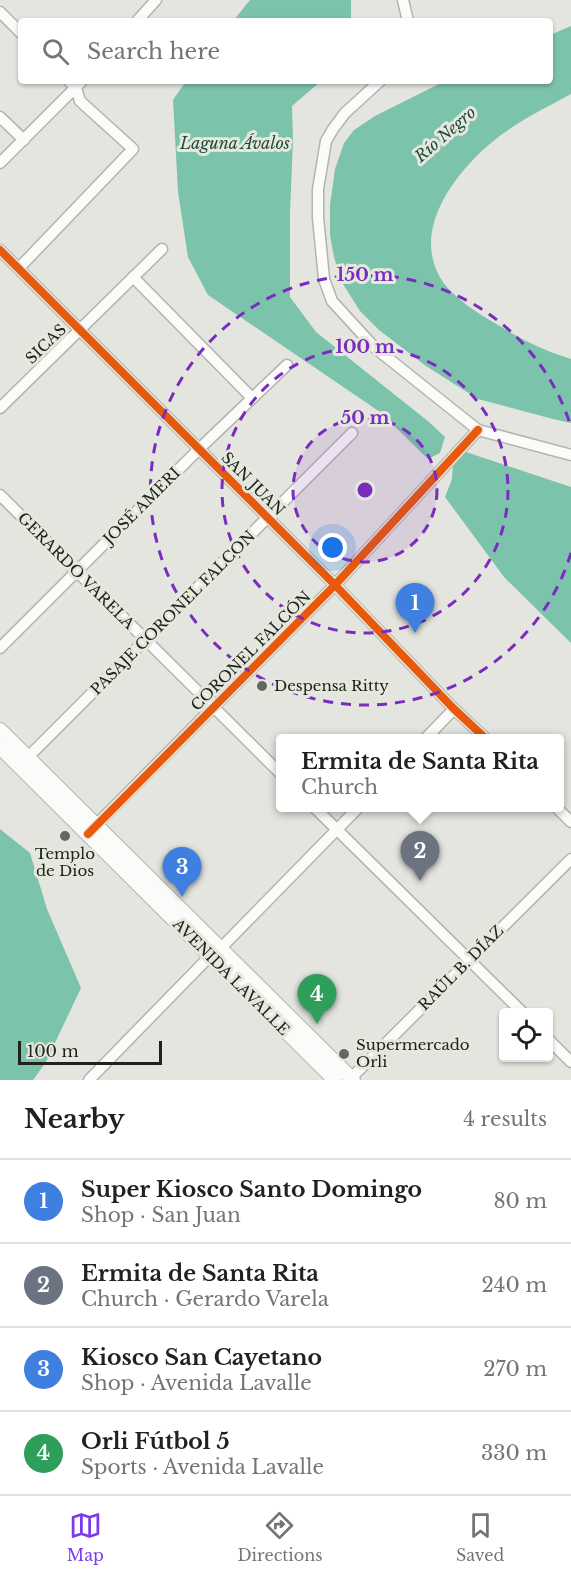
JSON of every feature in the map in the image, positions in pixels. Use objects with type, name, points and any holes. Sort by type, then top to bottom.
[{"type":"main road","name":"AVENIDA LAVALLE","points":[[0,730],[24,762],[215,952],[335,1080]]},
{"type":"main road","name":"AVENIDA LAVALLE","points":[[0,747],[24,762]]},
{"type":"main road","name":"AVENIDA LAVALLE","points":[[215,952],[352,1079]]},
{"type":"street","points":[[139,18],[156,0]]},
{"type":"street","points":[[403,0],[407,18]]},
{"type":"street","points":[[0,12],[18,30]]},
{"type":"street","points":[[0,163],[74,84]]},
{"type":"street","points":[[19,268],[133,149],[80,100],[75,84]]},
{"type":"street","points":[[377,84],[345,113],[326,141],[318,189],[319,227],[324,279],[332,301],[374,347],[478,430],[571,455]]},
{"type":"street","points":[[0,117],[24,140]]},
{"type":"street","name":"SICAS","points":[[0,408],[162,249]]},
{"type":"street","name":"SAN JUAN","points":[[0,250],[335,585],[454,710],[481,734]]},
{"type":"street","points":[[133,277],[252,398]]},
{"type":"street","name":"JOSÉ AMERI","points":[[0,648],[199,448],[287,365]]},
{"type":"street","name":"CORONEL FALCÓN","points":[[92,829],[335,585],[478,430]]},
{"type":"street","name":"PASAJE CORONEL FALCON","points":[[24,762],[352,433]]},
{"type":"street","name":"GERARDO VARELA","points":[[0,495],[276,769]]},
{"type":"street","points":[[430,734],[454,710]]},
{"type":"street","points":[[320,812],[518,1008]]},
{"type":"street","points":[[89,1080],[353,812]]},
{"type":"street","name":"RAÚL B. DÍAZ","points":[[352,1079],[571,859]]},
{"type":"street","points":[[553,1043],[571,1062]]},
{"type":"water","points":[[250,0],[351,0],[351,18],[235,18]]},
{"type":"water","name":"Río Negro","points":[[571,26],[571,94],[511,128],[475,157],[445,197],[435,219],[431,242],[434,264],[446,286],[462,301],[522,339],[571,359],[571,423],[478,399],[426,366],[379,330],[360,311],[341,281],[330,235],[330,205],[335,169],[344,143],[354,130],[375,116],[439,84],[553,84],[553,34]]},
{"type":"water","name":"Laguna Ávalos","points":[[184,84],[318,84],[292,106],[290,297],[316,332],[445,437],[440,453],[428,459],[380,412],[208,295],[188,257],[178,192],[173,100]]},
{"type":"water","points":[[466,452],[571,487],[571,643],[504,577],[445,497],[452,479],[453,464]]},
{"type":"water","points":[[0,829],[30,853],[47,909],[81,988],[46,1062],[33,1080],[0,1080]]},
{"type":"cycle path","points":[[0,250],[481,734]]},
{"type":"cycle path","points":[[88,834],[335,585],[478,430]]},
{"type":"place","name":"Super Kiosco Santo Domingo","points":[[415,633]]},
{"type":"place","name":"Despensa Ritty","points":[[262,686]]},
{"type":"place","name":"Templo de Dios","points":[[65,836]]},
{"type":"place","name":"Ermita de Santa Rita","points":[[420,881]]},
{"type":"place","name":"Kiosco San Cayetano","points":[[182,897]]},
{"type":"place","name":"Orli Fútbol 5","points":[[317,1024]]},
{"type":"place","name":"Supermercado Orli","points":[[344,1054]]}]
